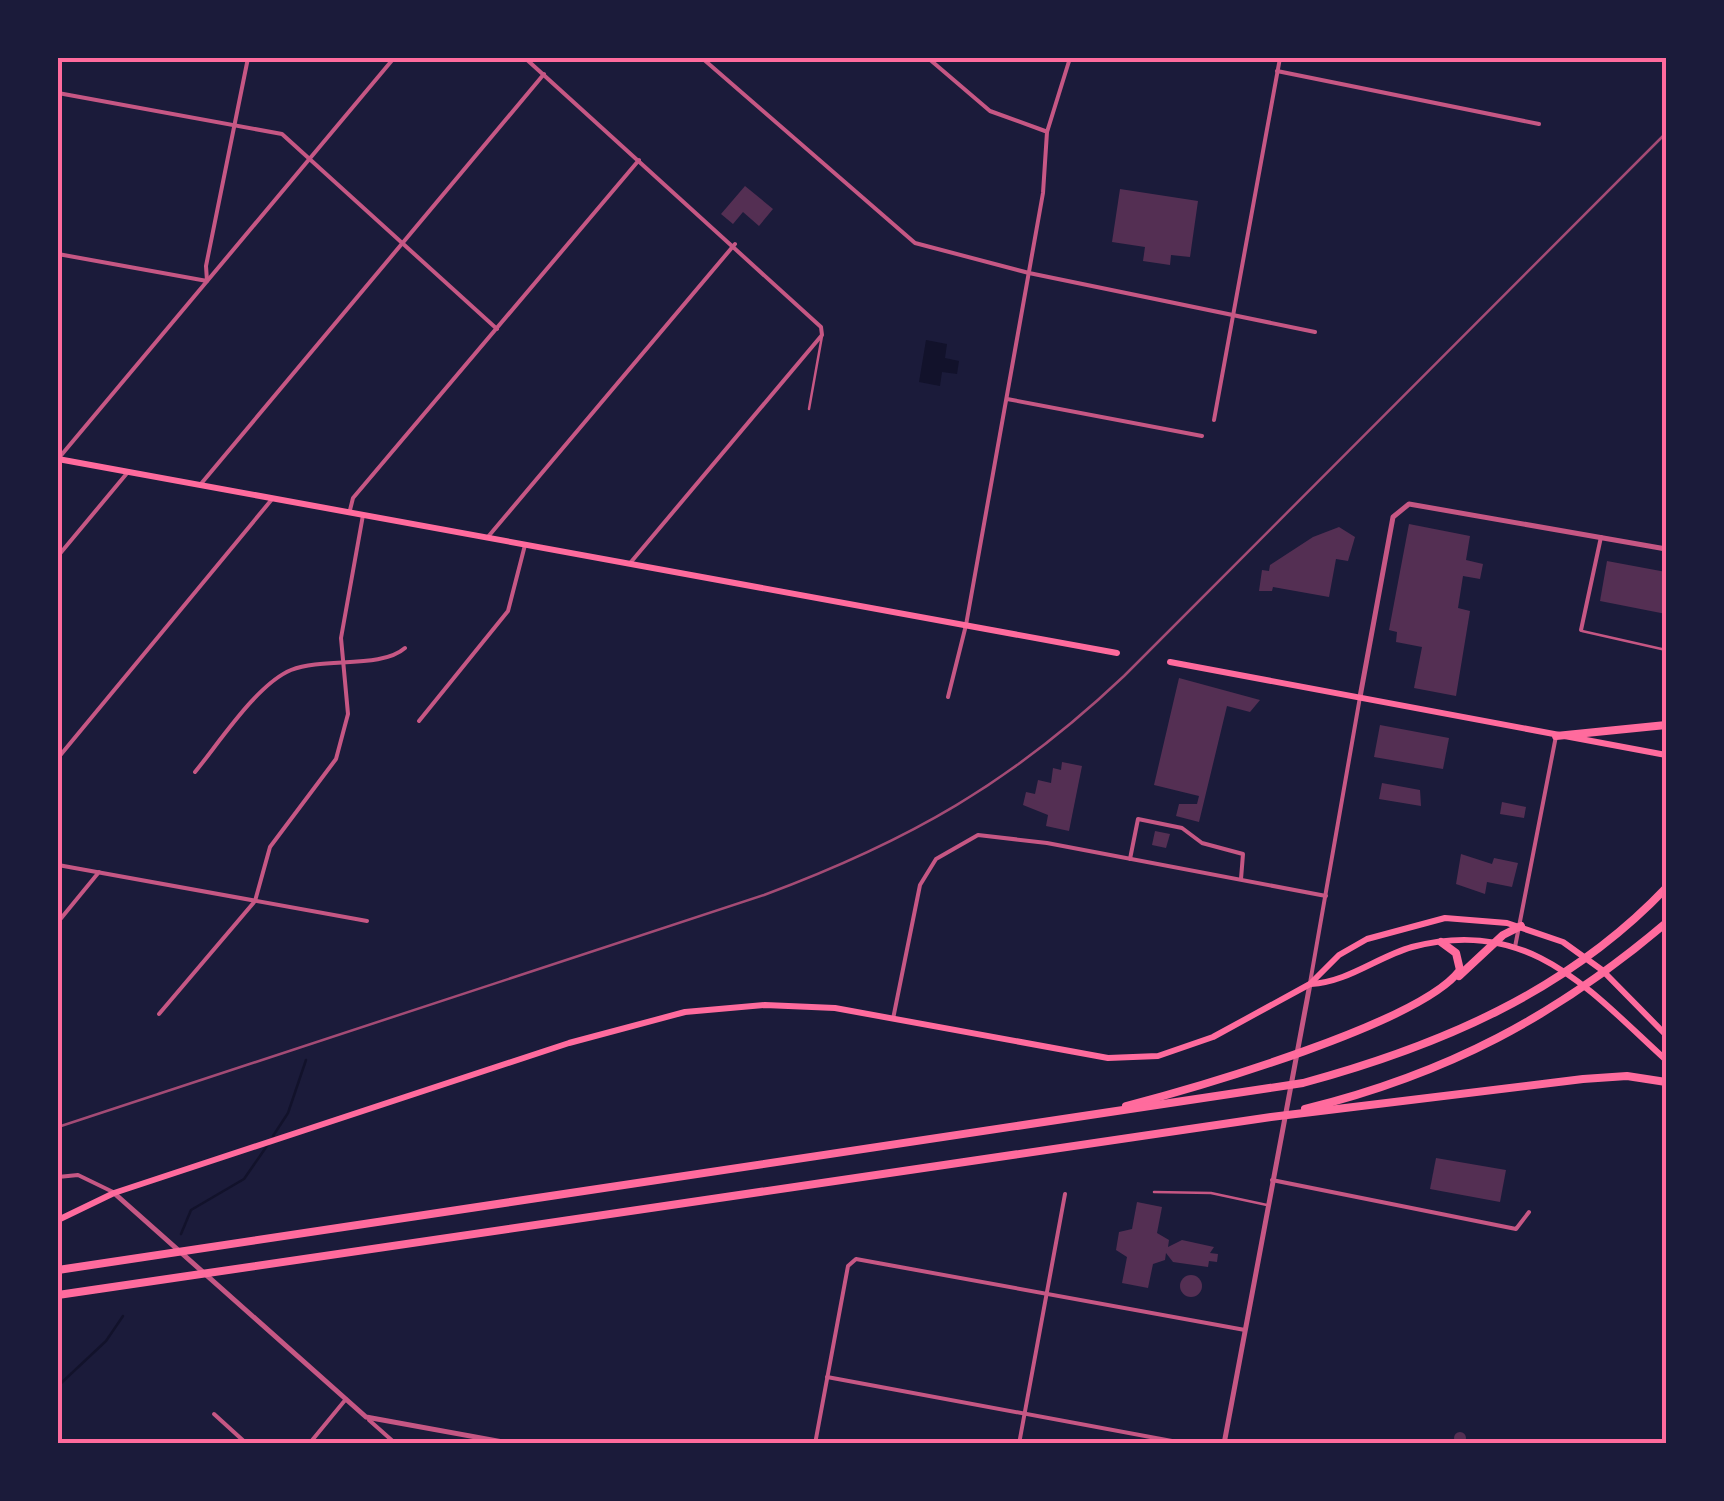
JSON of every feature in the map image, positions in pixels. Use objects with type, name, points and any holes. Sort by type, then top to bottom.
[{"type":"highway","points":[[1556,736],[1666,725]]},
{"type":"highway","points":[[58,1270],[1244,1092],[1338,1073],[1440,1041],[1544,987],[1608,942],[1666,888]]},
{"type":"highway","points":[[1322,1108],[1456,1062],[1562,1001],[1666,923]]},
{"type":"highway","points":[[1086,1116],[1252,1069],[1396,1012],[1452,981],[1521,926]]},
{"type":"highway","points":[[1440,942],[1460,961],[1452,981]]},
{"type":"highway","points":[[58,1296],[1322,1108],[1627,1076],[1666,1082]]},
{"type":"main road","points":[[58,458],[1118,653]]},
{"type":"main road","points":[[1170,662],[1666,755]]},
{"type":"main road","points":[[58,1220],[114,1193],[569,1043],[685,1012],[765,1006],[835,1008],[1091,1055],[1141,1058],[1206,1041],[1310,984],[1339,955],[1397,928],[1461,918],[1521,926],[1563,942],[1590,959],[1666,1035]]},
{"type":"main road","points":[[1310,984],[1332,983],[1392,954],[1440,942],[1515,948],[1558,965],[1584,982],[1666,1060]]},
{"type":"street","points":[[207,281],[206,266],[248,58]]},
{"type":"street","points":[[58,458],[394,58]]},
{"type":"street","points":[[525,58],[735,244],[821,327],[822,334],[631,562]]},
{"type":"street","points":[[702,58],[915,243],[1029,273],[1314,332]]},
{"type":"street","points":[[928,58],[990,111],[1046,132]]},
{"type":"street","points":[[948,697],[966,625],[1043,194],[1046,132],[1070,58]]},
{"type":"street","points":[[1214,420],[1280,58]]},
{"type":"street","points":[[1277,71],[1538,124]]},
{"type":"street","points":[[200,485],[544,74]]},
{"type":"street","points":[[58,93],[282,134],[497,329]]},
{"type":"street","points":[[350,512],[353,498],[639,160]]},
{"type":"street","points":[[487,538],[735,244]]},
{"type":"street","points":[[58,254],[207,281]]},
{"type":"street","points":[[1007,399],[1202,436]]},
{"type":"street","points":[[58,556],[128,472]]},
{"type":"street","points":[[58,758],[273,498]]},
{"type":"street","points":[[1224,1444],[1393,517],[1402,508],[1421,504],[1666,548]]},
{"type":"street","points":[[159,1014],[256,901],[270,847],[324,780],[342,744],[348,714],[343,625],[363,514]]},
{"type":"street","points":[[1580,630],[1601,537]]},
{"type":"street","points":[[419,720],[508,611],[526,544]]},
{"type":"street","points":[[194,772],[280,676],[303,666],[390,657],[405,648]]},
{"type":"street","points":[[1515,948],[1556,736]]},
{"type":"street","points":[[1130,859],[1138,819],[1182,828],[1202,843],[1243,854],[1242,879]]},
{"type":"street","points":[[893,1019],[920,885],[936,859],[962,841],[978,836],[1004,836],[1326,896]]},
{"type":"street","points":[[58,865],[367,920]]},
{"type":"street","points":[[58,922],[99,872]]},
{"type":"street","points":[[58,1178],[78,1175],[114,1193],[396,1444]]},
{"type":"street","points":[[1272,1180],[1516,1230],[1529,1212]]},
{"type":"street","points":[[1019,1444],[1065,1194]]},
{"type":"street","points":[[815,1444],[851,1261],[1245,1330]]},
{"type":"street","points":[[827,1378],[1188,1444]]},
{"type":"street","points":[[309,1444],[346,1399]]},
{"type":"street","points":[[214,1414],[247,1444]]},
{"type":"street","points":[[366,1417],[514,1444]]},
{"type":"lane","points":[[809,408],[822,334]]},
{"type":"lane","points":[[1580,630],[1586,636],[1666,650]]},
{"type":"lane","points":[[1154,1192],[1212,1194],[1268,1205]]},
{"type":"shaded area","points":[[926,340],[947,344],[945,358],[959,361],[957,374],[942,372],[940,386],[919,382]]},
{"type":"building","points":[[745,186],[773,209],[759,226],[743,212],[733,224],[721,214]]},
{"type":"building","points":[[1120,189],[1198,201],[1190,257],[1171,255],[1170,265],[1143,261],[1145,247],[1112,242]]},
{"type":"building","points":[[1409,524],[1470,536],[1466,560],[1483,564],[1480,579],[1463,576],[1458,608],[1470,611],[1456,696],[1414,688],[1422,647],[1396,642],[1397,632],[1389,630]]},
{"type":"building","points":[[1339,527],[1355,537],[1348,561],[1336,559],[1329,597],[1273,587],[1272,591],[1259,591],[1262,570],[1269,571],[1270,565],[1313,537]]},
{"type":"building","points":[[1607,561],[1666,572],[1666,614],[1600,601]]},
{"type":"building","points":[[1179,678],[1260,700],[1250,712],[1227,706],[1199,822],[1176,816],[1179,804],[1197,804],[1199,796],[1154,785]]},
{"type":"building","points":[[1380,725],[1449,738],[1443,769],[1374,757]]},
{"type":"building","points":[[1062,762],[1082,766],[1069,831],[1046,826],[1048,815],[1023,805],[1026,792],[1035,794],[1038,780],[1051,783],[1053,768],[1061,770]]},
{"type":"building","points":[[1382,783],[1420,790],[1421,806],[1379,799]]},
{"type":"building","points":[[1502,802],[1526,807],[1524,818],[1500,814]]},
{"type":"building","points":[[1155,831],[1170,834],[1166,848],[1152,845]]},
{"type":"building","points":[[1461,854],[1492,864],[1494,858],[1518,863],[1512,887],[1487,882],[1485,894],[1456,884]]},
{"type":"building","points":[[1436,1158],[1506,1170],[1500,1202],[1430,1189]]},
{"type":"building","points":[[1137,1202],[1162,1207],[1157,1233],[1169,1240],[1168,1247],[1182,1240],[1214,1247],[1210,1253],[1218,1254],[1217,1262],[1209,1261],[1208,1267],[1173,1262],[1166,1253],[1165,1260],[1153,1264],[1148,1288],[1122,1283],[1127,1257],[1116,1250],[1119,1232],[1132,1229]]},
{"type":"building","points":[[1191,1275],[1202,1286],[1191,1297],[1180,1286]]},
{"type":"building","points":[[1460,1432],[1466,1438],[1460,1444],[1454,1438]]},
{"type":"waterway","points":[[273,1136],[288,1113],[306,1060]]},
{"type":"waterway","points":[[181,1234],[191,1210],[244,1179],[269,1143]]},
{"type":"waterway","points":[[58,1386],[106,1341],[123,1316]]},
{"type":"railway","points":[[58,1127],[764,895],[866,853],[956,805],[1040,748],[1124,676],[1666,133]]}]
